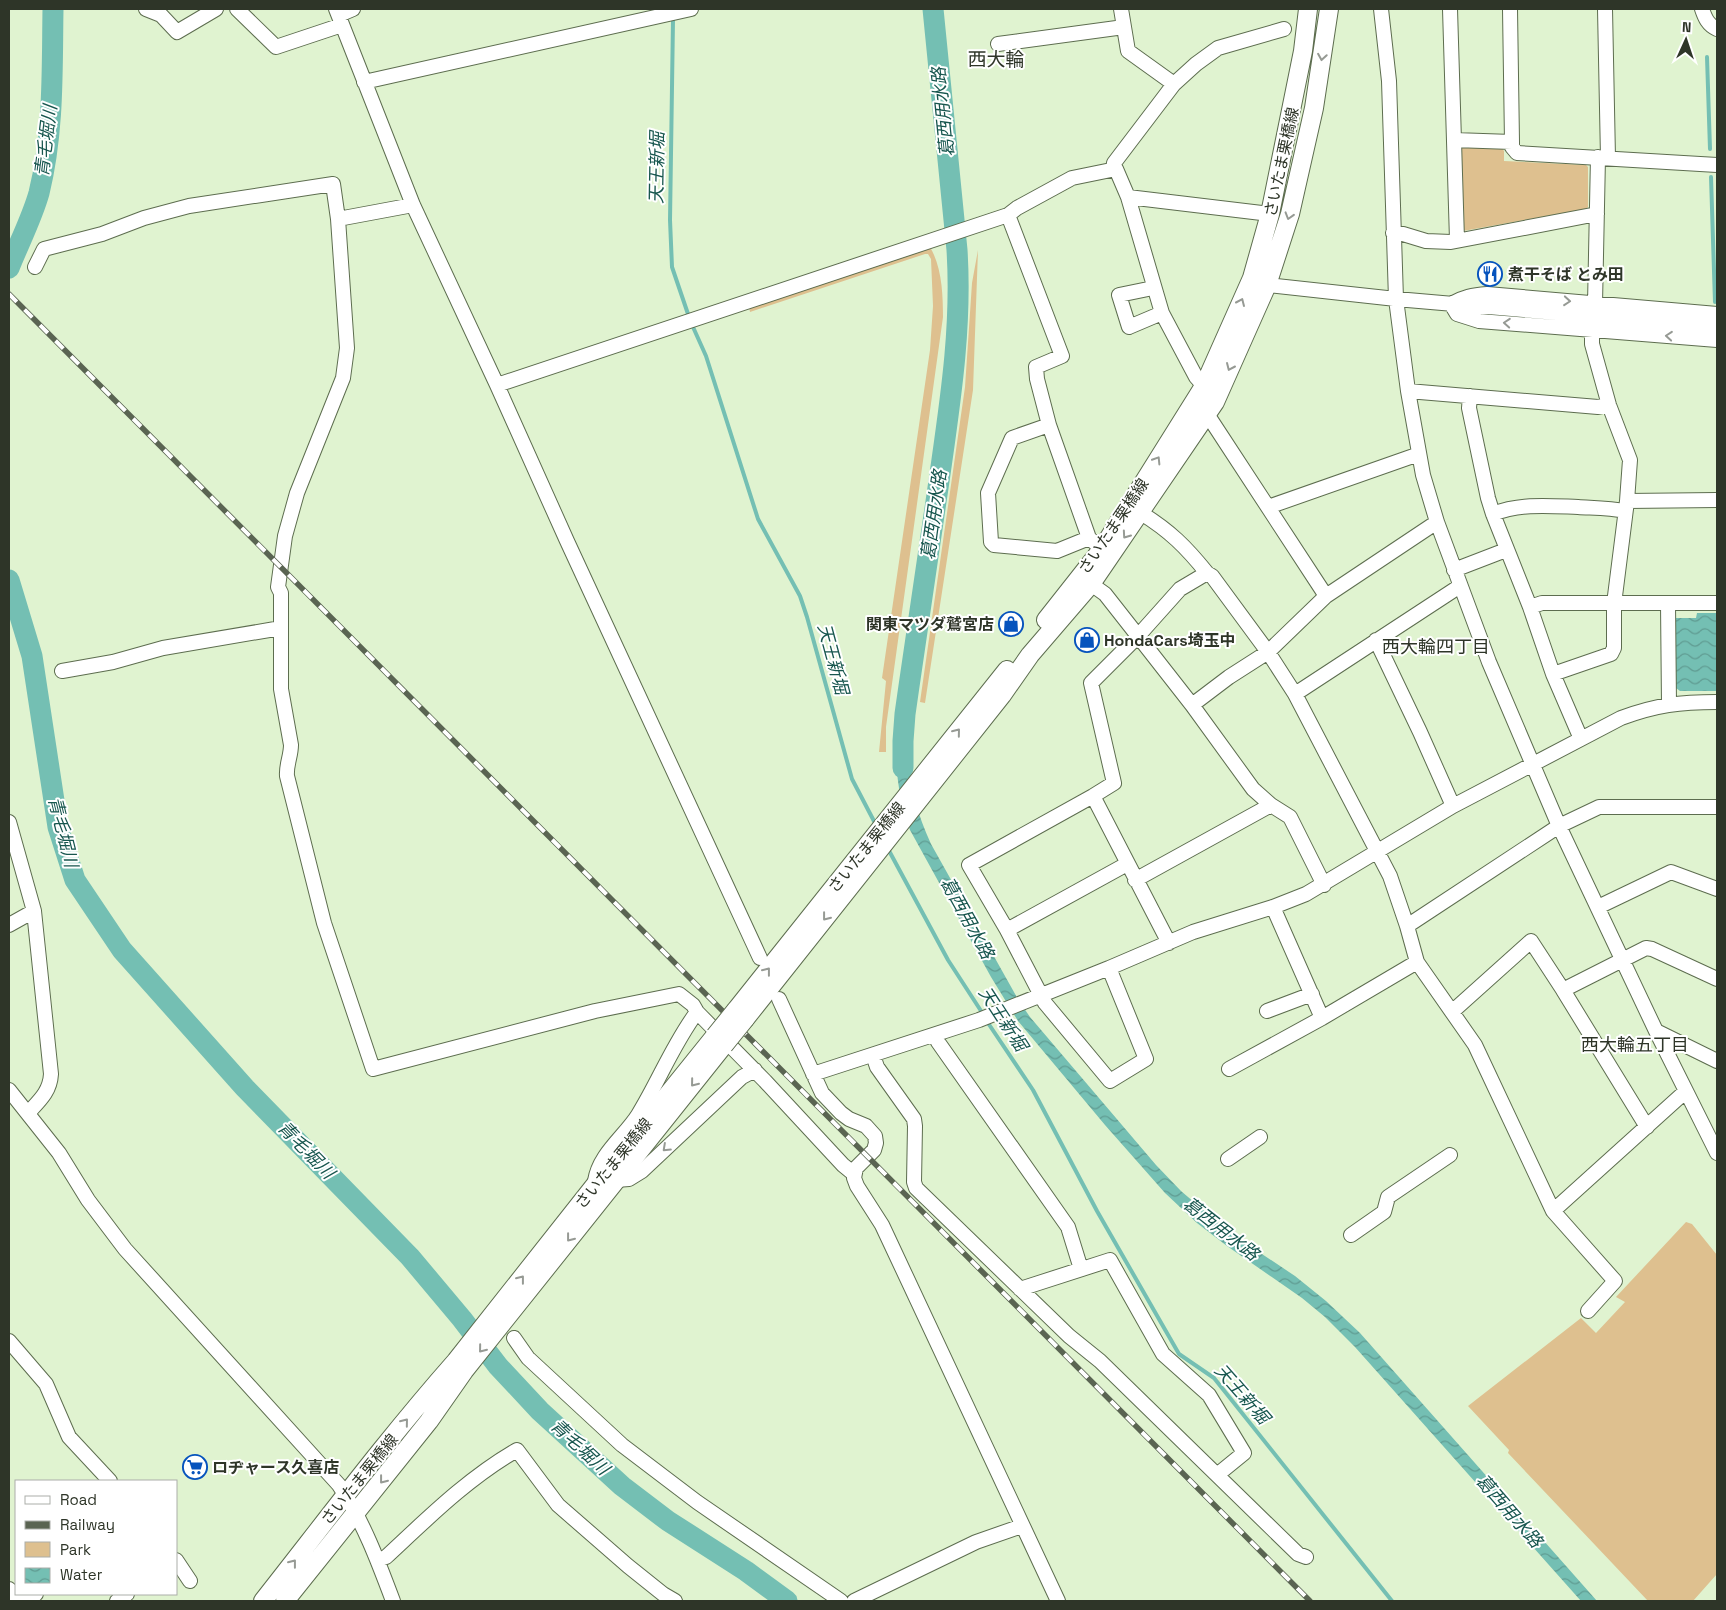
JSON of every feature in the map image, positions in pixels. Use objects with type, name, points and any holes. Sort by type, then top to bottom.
[{"type":"main road","name":"さいたま栗橋線","points":[[929,778],[1095,544],[1204,386],[1260,281],[1270,214],[1303,51],[1308,9]]},
{"type":"main road","name":"さいたま栗橋線","points":[[263,1601],[346,1495],[460,1366],[616,1180],[741,1014],[929,778],[1002,695],[1030,655],[1091,584],[1142,513],[1215,402],[1260,281],[1290,214],[1314,108],[1329,9]]},
{"type":"main road","name":"さいたま栗橋線","points":[[495,1322],[595,1185],[720,1041]]},
{"type":"main road","name":"さいたま栗橋線","points":[[285,1601],[429,1422],[460,1366]]},
{"type":"street","points":[[146,9],[161,15],[177,32],[216,9]]},
{"type":"street","points":[[237,9],[276,46],[353,9]]},
{"type":"street","points":[[364,82],[691,9]]},
{"type":"street","points":[[1121,9],[1128,51],[1174,84]]},
{"type":"street","points":[[1381,9],[1389,82],[1396,299],[1408,391],[1423,475],[1437,522],[1460,586],[1489,662],[1532,764],[1559,826],[1656,1031],[1717,1153]]},
{"type":"street","points":[[1450,9],[1457,240]]},
{"type":"street","points":[[1510,9],[1512,142],[1514,150],[1520,154],[1717,165]]},
{"type":"street","points":[[1596,304],[1597,214],[1603,158],[1605,9]]},
{"type":"street","points":[[1702,9],[1710,25],[1717,29]]},
{"type":"street","points":[[339,16],[413,204],[498,385],[571,550],[760,958]]},
{"type":"street","points":[[998,44],[1124,27]]},
{"type":"street","points":[[1113,170],[1114,163],[1174,84],[1196,64],[1218,48],[1284,29]]},
{"type":"street","points":[[1454,140],[1512,142]]},
{"type":"street","points":[[498,385],[1008,215],[1017,208],[1072,178],[1116,169],[1128,197],[1153,288],[1162,313],[1196,377],[1204,386]]},
{"type":"street","points":[[35,267],[44,249],[102,234],[144,218],[189,206],[270,192],[333,184],[338,218],[346,364],[343,378],[297,493],[285,536],[278,587],[281,593],[281,689],[291,745],[291,753],[286,766],[287,776],[324,923],[373,1069],[595,1012],[679,994],[693,1005],[697,1012],[755,1070],[843,1165],[854,1174],[857,1186],[882,1225],[1058,1601]]},
{"type":"street","points":[[1128,197],[1270,214]]},
{"type":"street","points":[[338,218],[413,204]]},
{"type":"street","points":[[1393,233],[1435,242],[1457,240],[1597,214]]},
{"type":"street","points":[[1008,215],[1062,356],[1036,367],[1037,379],[1049,425],[1095,544],[1057,551],[994,545],[991,542],[988,493],[1012,438],[1049,425]]},
{"type":"street","points":[[1260,281],[1396,299],[1717,327]]},
{"type":"street","points":[[1153,288],[1119,295],[1129,327],[1162,313]]},
{"type":"street","points":[[1451,304],[1474,294],[1487,294],[1717,314]]},
{"type":"street","points":[[1451,304],[1456,314],[1479,321],[1717,340]]},
{"type":"street","points":[[1553,674],[1611,654],[1614,648],[1614,604],[1630,460],[1608,405],[1592,344],[1592,329]]},
{"type":"street","points":[[1408,391],[1598,407],[1608,405]]},
{"type":"street","points":[[1470,396],[1469,408],[1493,514],[1530,607],[1553,674],[1581,739]]},
{"type":"street","points":[[1207,414],[1326,596]]},
{"type":"street","points":[[1268,507],[1419,454]]},
{"type":"street","points":[[1493,514],[1518,507],[1626,506],[1717,500]]},
{"type":"street","points":[[1142,513],[1166,528],[1187,548],[1207,573],[1212,576],[1268,652],[1295,694],[1390,876],[1417,962],[1475,1045],[1553,1211],[1615,1280],[1588,1311]]},
{"type":"street","points":[[1192,705],[1268,652],[1326,596],[1437,522]]},
{"type":"street","points":[[1454,570],[1506,550]]},
{"type":"street","points":[[1109,968],[1146,1060],[1110,1081],[1050,1010],[970,865],[1093,796],[1114,782],[1091,683],[1138,636],[1180,589],[1207,573]]},
{"type":"street","points":[[1091,584],[1105,594],[1192,705],[1253,789],[1271,805],[1290,817],[1324,885]]},
{"type":"street","points":[[1295,694],[1460,586]]},
{"type":"street","points":[[1530,607],[1542,603],[1717,603]]},
{"type":"street","points":[[1668,604],[1668,704]]},
{"type":"street","points":[[62,671],[113,662],[163,648],[281,628]]},
{"type":"street","points":[[1376,640],[1420,732],[1452,806]]},
{"type":"street","points":[[813,1074],[1002,1012],[1193,932],[1273,907],[1306,894],[1324,885],[1452,806],[1621,718],[1668,704],[1717,702]]},
{"type":"street","points":[[1093,796],[1169,943]]},
{"type":"street","points":[[1135,880],[1271,805]]},
{"type":"street","points":[[1407,926],[1559,826],[1599,807],[1717,807]]},
{"type":"street","points":[[9,822],[34,911],[51,1074],[47,1091],[28,1113]]},
{"type":"street","points":[[1007,930],[1127,864]]},
{"type":"street","points":[[1598,907],[1671,872],[1717,889]]},
{"type":"street","points":[[1273,907],[1322,1018]]},
{"type":"street","points":[[9,925],[34,911]]},
{"type":"street","points":[[1453,1011],[1531,941],[1647,1127]]},
{"type":"street","points":[[1563,990],[1646,948],[1717,979]]},
{"type":"street","points":[[1229,1069],[1322,1018],[1417,962]]},
{"type":"street","points":[[1267,1011],[1312,994]]},
{"type":"street","points":[[779,999],[822,1093],[841,1113],[849,1119],[866,1126],[875,1136],[876,1144],[874,1150],[862,1161],[854,1174]]},
{"type":"street","points":[[595,1185],[597,1171],[603,1159],[638,1115],[679,1037],[697,1012]]},
{"type":"street","points":[[1656,1031],[1717,1061]]},
{"type":"street","points":[[936,1035],[938,1042],[1068,1227],[1081,1269]]},
{"type":"street","points":[[873,1055],[877,1067],[914,1119],[916,1126],[914,1182],[916,1188],[1069,1336],[1100,1361],[1298,1554],[1306,1558]]},
{"type":"street","points":[[616,1180],[629,1179],[642,1171],[742,1077],[755,1070]]},
{"type":"street","points":[[9,1090],[59,1152],[88,1200],[125,1249],[339,1485],[356,1514],[378,1560],[393,1601]]},
{"type":"street","points":[[1553,1211],[1686,1090]]},
{"type":"street","points":[[1228,1158],[1260,1137]]},
{"type":"street","points":[[1350,1235],[1384,1212],[1388,1197],[1450,1155]]},
{"type":"street","points":[[1020,1288],[1110,1260],[1163,1354],[1209,1395],[1244,1453],[1217,1475]]},
{"type":"street","points":[[514,1338],[528,1358],[622,1445],[697,1502],[841,1601]]},
{"type":"street","points":[[9,1341],[46,1384],[68,1437],[109,1480]]},
{"type":"street","points":[[378,1560],[386,1557],[470,1483],[498,1461],[517,1450],[558,1504],[628,1566],[663,1594],[675,1601]]},
{"type":"street","points":[[854,1601],[976,1542],[1022,1526]]},
{"type":"street","points":[[178,1563],[190,1581]]},
{"type":"green space","points":[[1464,145],[1500,146],[1504,151],[1504,161],[1586,165],[1588,167],[1588,207],[1586,209],[1463,231],[1459,151]]},
{"type":"green space","points":[[930,247],[939,272],[943,317],[886,727],[886,752],[879,752],[886,681],[882,678],[930,350],[933,306],[931,259],[928,254],[925,254],[750,312],[749,307]]},
{"type":"green space","points":[[978,250],[973,390],[925,703],[920,702],[965,387],[972,283]]},
{"type":"green space","points":[[1686,1222],[1692,1224],[1717,1255],[1717,1574],[1693,1601],[1648,1601],[1508,1453],[1509,1450],[1468,1406],[1581,1318],[1596,1333],[1625,1302],[1616,1297]]},
{"type":"water","points":[[1697,613],[1717,613],[1717,691],[1680,691],[1676,688],[1675,618],[1696,618]]},
{"type":"water","points":[[896,738],[909,741],[911,782],[920,818],[931,844],[1019,1001],[1030,1017],[1156,1165],[1181,1191],[1229,1232],[1295,1276],[1326,1301],[1360,1333],[1597,1601],[1581,1601],[1355,1347],[1325,1317],[1302,1298],[1197,1223],[1165,1193],[1018,1021],[991,977],[910,830],[899,785],[896,762]]},
{"type":"waterway","name":"青毛堀川","points":[[9,268],[36,202],[44,170],[50,124],[53,9]]},
{"type":"waterway","name":"葛西用水路","points":[[903,768],[905,714],[947,423],[954,366],[958,308],[957,250],[933,9]]},
{"type":"waterway","name":"天王新堀","points":[[673,20],[670,220],[672,267],[688,314]]},
{"type":"waterway","points":[[1707,57],[1710,149]]},
{"type":"waterway","points":[[1711,177],[1715,302]]},
{"type":"waterway","name":"天王新堀","points":[[693,327],[706,356],[758,519],[800,596],[852,779],[876,825]]},
{"type":"waterway","name":"青毛堀川","points":[[9,580],[32,656],[58,827],[75,880],[122,950],[245,1088],[410,1257],[462,1319],[498,1366],[540,1411],[622,1486],[668,1521],[746,1571],[787,1601]]},
{"type":"waterway","name":"天王新堀","points":[[887,847],[948,960],[983,1014]]},
{"type":"waterway","name":"天王新堀","points":[[986,1020],[1033,1090],[1097,1211],[1179,1354],[1214,1378],[1392,1601]]},
{"type":"railway","points":[[9,294],[1310,1601]]},
{"type":"place","name":"煮干そば とみ田","points":[[1490,274]]},
{"type":"place","name":"関東マツダ鷲宮店","points":[[1011,624]]},
{"type":"place","name":"HondaCars埼玉中","points":[[1087,640]]},
{"type":"place","name":"ロヂャース久喜店","points":[[195,1467]]},
{"type":"district","name":"西大輪","points":[[996,59]]},
{"type":"district","name":"西大輪四丁目","points":[[1436,647]]},
{"type":"district","name":"西大輪五丁目","points":[[1635,1045]]}]
